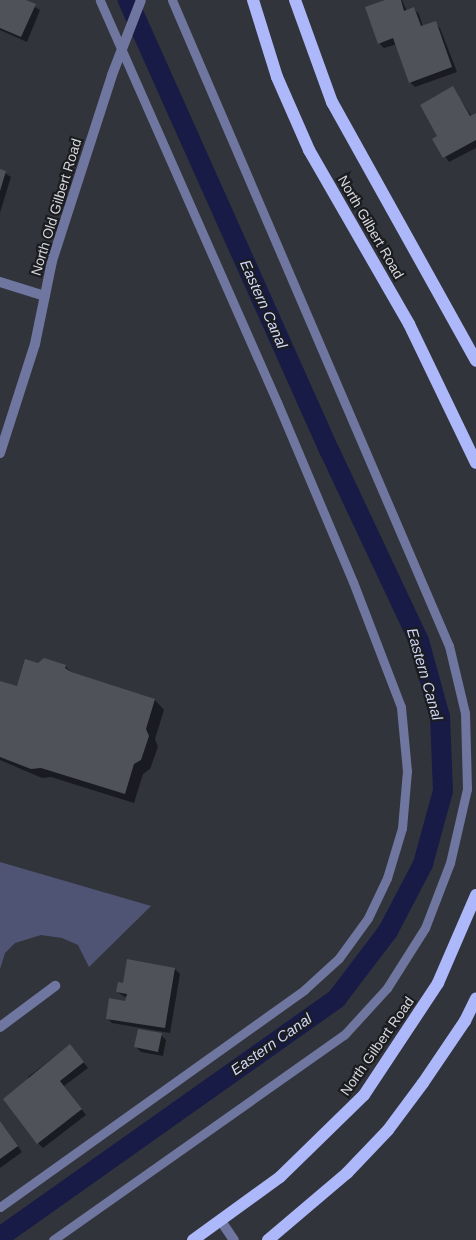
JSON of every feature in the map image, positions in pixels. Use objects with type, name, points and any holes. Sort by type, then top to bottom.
[{"type":"main road","name":"North Gilbert Road","points":[[253,0],[277,77],[309,150],[409,324],[476,463]]},
{"type":"main road","name":"North Gilbert Road","points":[[295,0],[332,102],[476,361]]},
{"type":"main road","name":"North Gilbert Road","points":[[193,1240],[222,1222],[280,1177],[364,1095],[438,984],[476,895]]},
{"type":"main road","points":[[268,1240],[347,1173],[388,1130],[465,1021],[476,998]]},
{"type":"street","name":"North Old Gilbert Road","points":[[0,453],[35,344],[52,261],[123,45],[141,0]]},
{"type":"street","points":[[0,282],[45,296]]},
{"type":"street","points":[[0,1027],[55,986]]},
{"type":"street","points":[[222,1222],[234,1240]]},
{"type":"lane","points":[[0,1207],[304,990],[339,958],[372,910],[387,878],[402,828],[407,771],[401,708],[353,582],[123,45],[100,0]]},
{"type":"lane","points":[[53,1240],[344,1035],[388,988],[425,928],[450,863],[467,789],[465,713],[449,646],[172,0]]},
{"type":"shaded area","points":[[0,862],[151,906],[89,967],[78,945],[62,938],[41,935],[15,943],[5,953],[0,969]]},
{"type":"building","points":[[0,0],[26,0],[36,4],[21,37],[0,28]]},
{"type":"building","points":[[385,0],[401,0],[404,11],[414,7],[421,26],[436,21],[452,67],[409,83],[393,38],[378,44],[365,7]]},
{"type":"building","points":[[453,86],[470,116],[476,113],[476,140],[443,158],[432,139],[437,136],[420,105]]},
{"type":"building","points":[[0,169],[6,171],[0,191]]},
{"type":"building","points":[[44,658],[66,665],[65,668],[71,672],[155,699],[146,729],[149,736],[141,760],[134,764],[125,794],[41,768],[31,769],[0,757],[0,681],[17,686],[25,659],[38,663]]},
{"type":"building","points":[[127,959],[175,968],[165,1028],[106,1019],[109,998],[125,1001],[127,994],[116,992],[118,982],[123,983]]},
{"type":"building","points":[[138,1029],[162,1033],[158,1052],[134,1047]]},
{"type":"building","points":[[70,1044],[84,1062],[60,1081],[82,1109],[37,1144],[3,1099]]},
{"type":"building","points":[[0,1121],[18,1146],[0,1159]]},
{"type":"waterway","name":"Eastern Canal","points":[[0,1237],[337,998],[388,931],[423,864],[443,791],[440,717],[419,641],[329,450],[128,0]]}]
